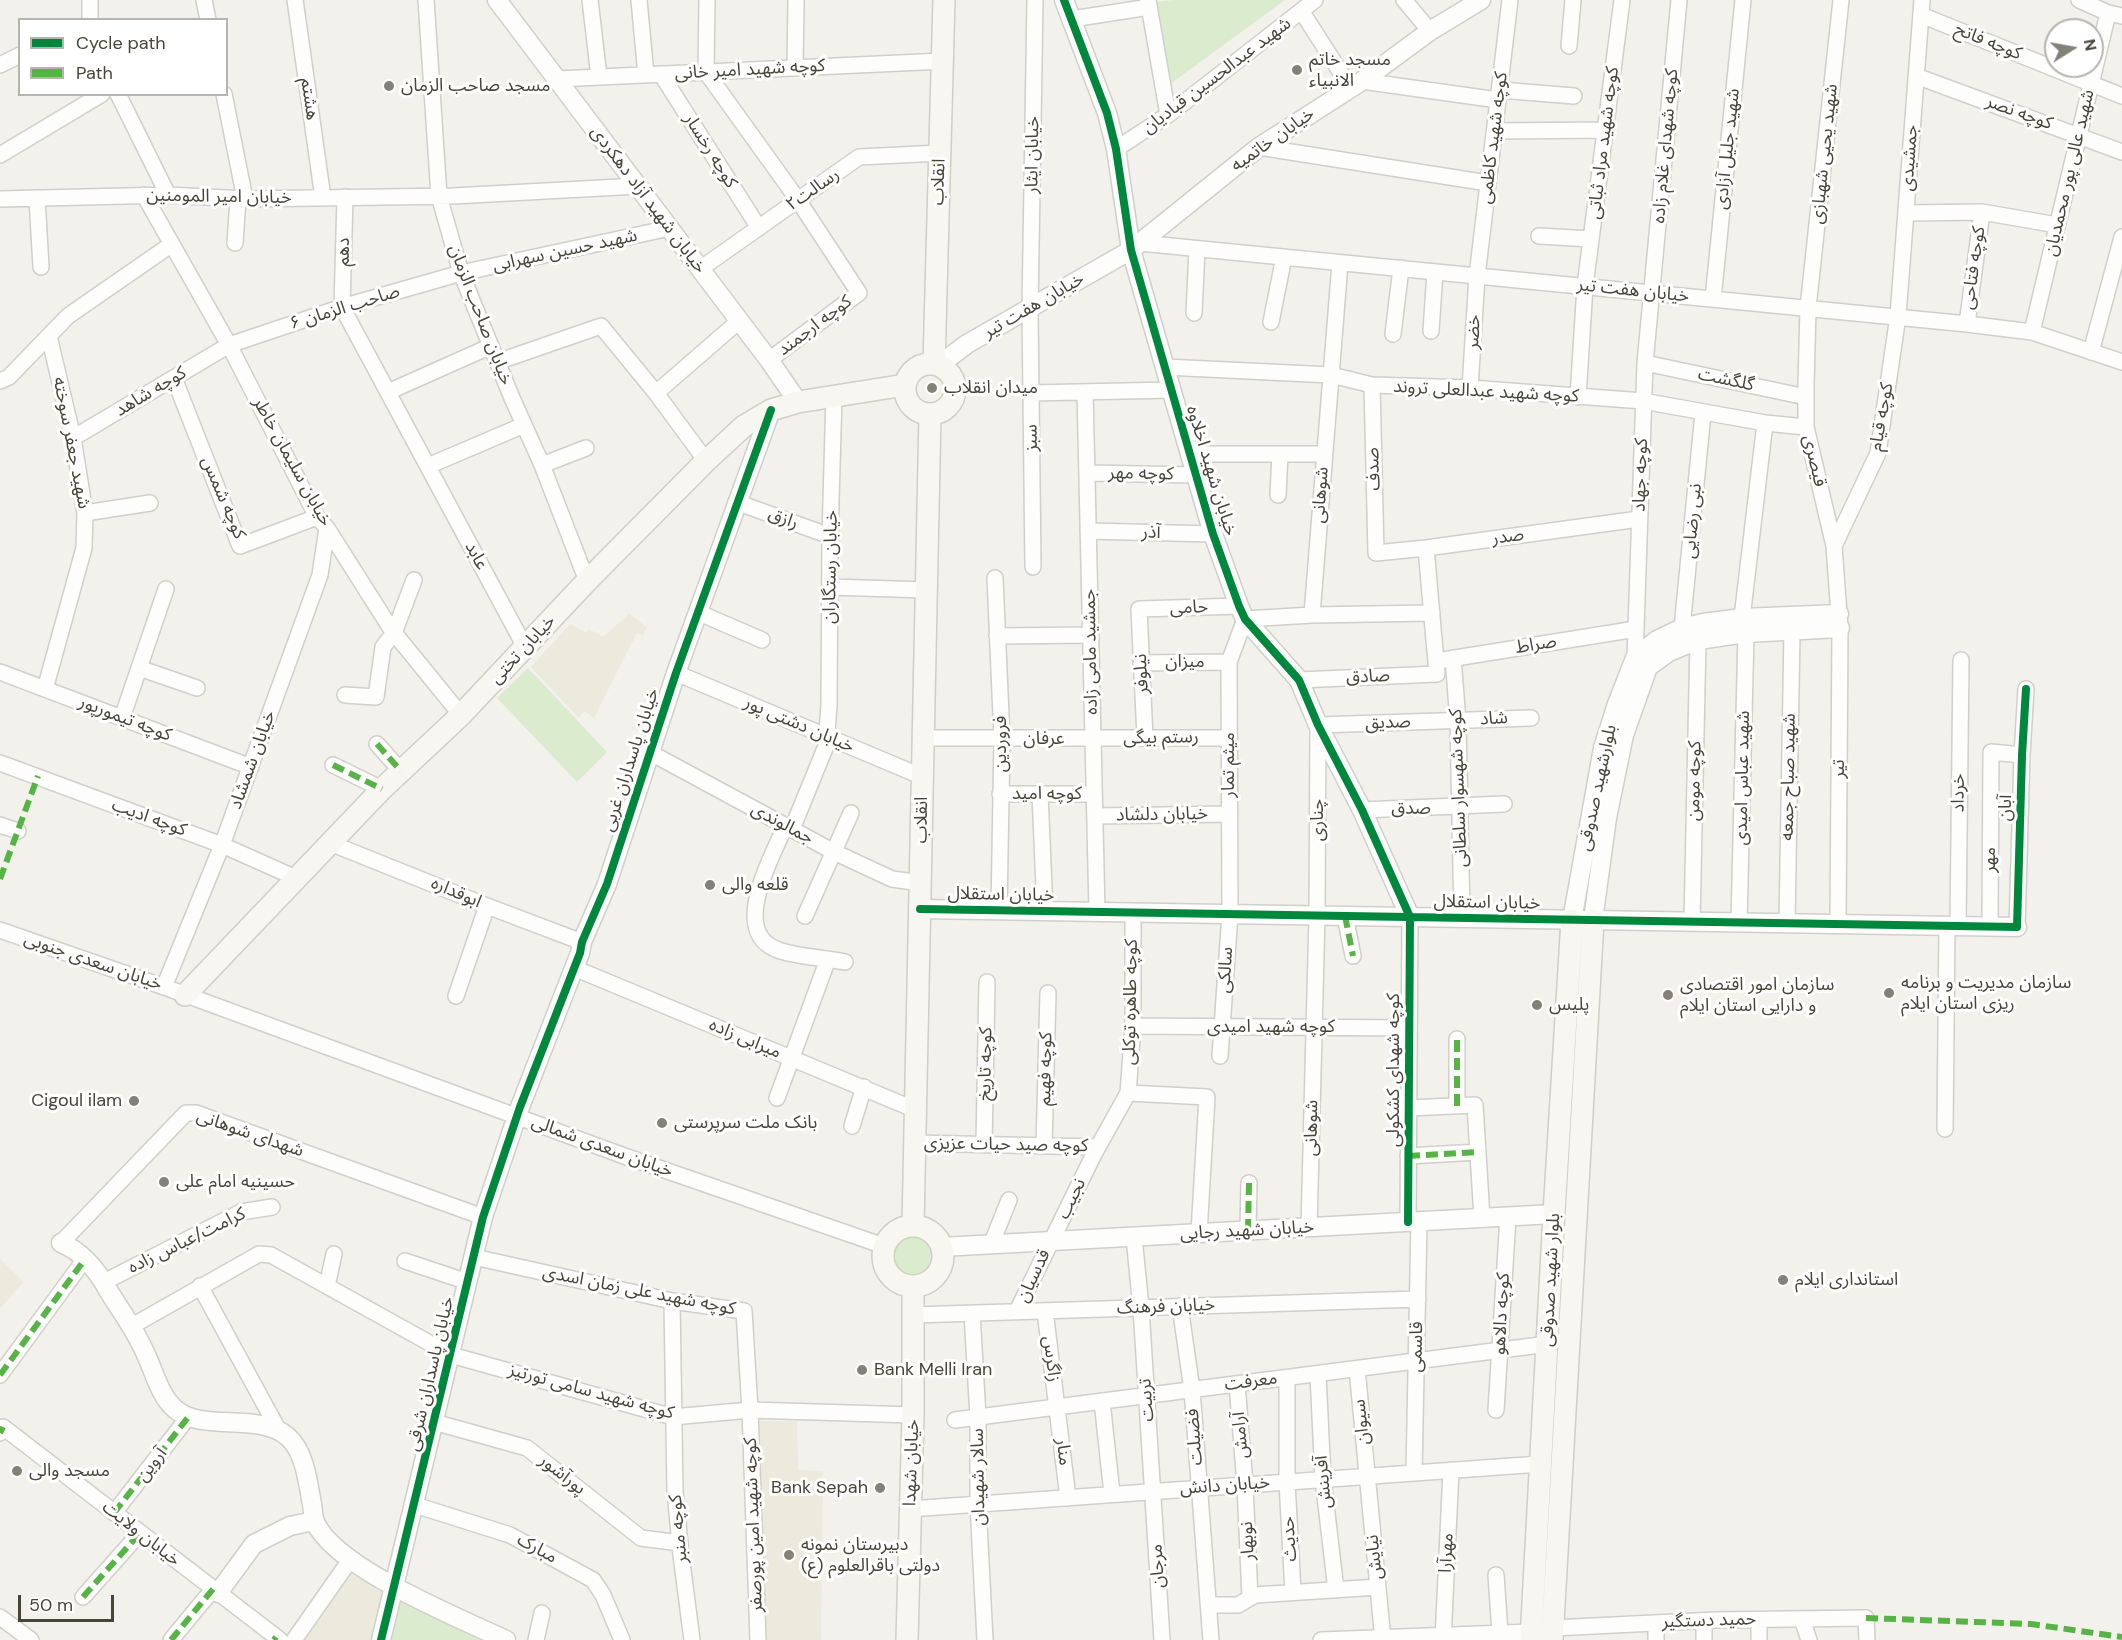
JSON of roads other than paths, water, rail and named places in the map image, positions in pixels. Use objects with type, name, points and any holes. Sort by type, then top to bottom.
[{"type":"main road","name":"انقلاب","points":[[937,364],[944,0]]},
{"type":"main road","points":[[927,363],[937,364],[952,376],[955,393],[952,402],[939,413],[922,413],[909,404],[905,396],[905,385],[909,374],[914,369],[927,363]]},
{"type":"main road","name":"خیابان تختی","points":[[185,995],[382,789],[461,715],[587,581],[744,426],[771,410],[798,402],[905,385]]},
{"type":"main road","name":"انقلاب","points":[[914,1226],[930,414]]},
{"type":"main road","name":"بلوار شهید صدوقی","points":[[1531,1636],[1554,1215],[1583,920]]},
{"type":"main road","name":"بلوار شهید صدوقی","points":[[1552,1634],[1583,920]]},
{"type":"main road","points":[[914,1226],[925,1229],[935,1236],[941,1247],[942,1258],[940,1269],[933,1278],[924,1284],[914,1286],[902,1284],[892,1278],[885,1269],[883,1258],[884,1246],[891,1236],[901,1228],[914,1226]]},
{"type":"main road","name":"خیابان شهدا","points":[[906,1640],[913,1414],[914,1286]]},
{"type":"street","points":[[90,0],[90,18]]},
{"type":"street","points":[[204,0],[208,18]]},
{"type":"street","name":"هشتم","points":[[295,0],[323,198]]},
{"type":"street","name":"خیابان صاحب الزمان","points":[[426,0],[439,196],[461,273],[542,465],[587,581]]},
{"type":"street","name":"خیابان شهید آزاد دهکردی","points":[[497,0],[769,360],[798,402]]},
{"type":"street","points":[[590,0],[599,77]]},
{"type":"street","points":[[639,0],[654,75]]},
{"type":"street","points":[[707,0],[706,72],[798,200]]},
{"type":"street","points":[[795,68],[796,0]]},
{"type":"street","name":"خیابان ایثار","points":[[1030,310],[1035,0]]},
{"type":"street","name":"خیابان شهید اخلاوه","points":[[1064,0],[1107,113],[1135,247],[1171,390],[1213,534],[1242,612],[1299,680],[1318,725],[1362,810],[1410,917]]},
{"type":"street","name":"شهید عبدالحسین قبادیان","points":[[1116,148],[1168,115],[1315,0]]},
{"type":"street","points":[[1404,0],[1430,31]]},
{"type":"street","name":"خیابان خاتمیه","points":[[1135,247],[1259,147],[1356,84],[1430,31],[1481,0]]},
{"type":"street","name":"کوچه شهید کاظمی","points":[[1477,276],[1510,0]]},
{"type":"street","points":[[1569,46],[1573,0]]},
{"type":"street","name":"کوچه شهید مراد ثباتی","points":[[1578,397],[1585,286],[1622,0]]},
{"type":"street","name":"کوچه شهدای غلام زاده","points":[[1652,293],[1679,0]]},
{"type":"street","name":"شهید جلیل آزادی","points":[[1713,299],[1743,0]]},
{"type":"street","name":"شهید یحیی شهبازی","points":[[1808,308],[1841,0]]},
{"type":"street","points":[[2079,0],[2115,15]]},
{"type":"street","points":[[1072,19],[1149,3],[1168,115]]},
{"type":"street","name":"جمشیدی","points":[[1898,316],[1921,8]]},
{"type":"street","name":"کوچه فاتح","points":[[1921,8],[2122,96]]},
{"type":"street","points":[[1302,12],[1356,84],[1499,95],[1574,96]]},
{"type":"street","name":"شهید عالی پور محمدیان","points":[[2032,332],[2091,84],[2115,15]]},
{"type":"street","points":[[0,65],[18,56]]},
{"type":"street","name":"کوچه شهید امیر خانی","points":[[557,79],[943,61]]},
{"type":"street","name":"کوچه رخسار","points":[[654,75],[759,228]]},
{"type":"street","name":"کوچه نصر","points":[[1916,76],[2122,152]]},
{"type":"street","points":[[0,155],[99,96]]},
{"type":"street","points":[[119,96],[168,195]]},
{"type":"street","points":[[224,96],[241,199],[235,243]]},
{"type":"street","points":[[1495,131],[1606,130]]},
{"type":"street","points":[[1259,147],[1488,183]]},
{"type":"street","name":"رسالت۲","points":[[700,269],[859,157],[940,153]]},
{"type":"street","name":"خیابان امیر المومنین","points":[[0,199],[144,195],[241,199],[439,196],[638,186]]},
{"type":"street","name":"خیابان سلیمان خاطر","points":[[144,195],[230,345],[322,523],[394,633],[461,715]]},
{"type":"street","name":"دهم","points":[[342,307],[345,197]]},
{"type":"street","points":[[37,198],[41,267]]},
{"type":"street","name":"کوچه ارجمند","points":[[769,360],[859,293],[798,200]]},
{"type":"street","points":[[1906,213],[1982,212],[2057,225]]},
{"type":"street","name":"کوچه فتاحی","points":[[1967,324],[1982,212]]},
{"type":"street","name":"شهید حسین سهرابی","points":[[461,273],[669,228]]},
{"type":"street","points":[[1539,236],[1592,239]]},
{"type":"street","points":[[2091,352],[2122,237]]},
{"type":"street","points":[[0,381],[9,377],[68,316],[172,244]]},
{"type":"street","name":"خیابان هفت تیر","points":[[937,364],[967,344],[1030,310],[1135,247],[1197,249],[1340,262],[1967,324],[2032,332],[2122,362]]},
{"type":"street","points":[[1194,313],[1197,249]]},
{"type":"street","points":[[1271,322],[1284,257]]},
{"type":"street","name":"شوهانی","points":[[1312,615],[1340,262]]},
{"type":"street","points":[[1393,334],[1401,268]]},
{"type":"street","points":[[1431,331],[1435,272]]},
{"type":"street","name":"صاحب الزمان ۶","points":[[230,345],[342,307],[461,273]]},
{"type":"street","name":"خضر","points":[[1470,388],[1477,276]]},
{"type":"street","name":"کوچه جهاد","points":[[1641,662],[1635,629],[1643,402],[1652,293]]},
{"type":"street","name":"عابد","points":[[342,307],[525,647]]},
{"type":"street","name":"قیصری","points":[[1808,308],[1806,427],[1834,546],[1839,621]]},
{"type":"street","name":"سبز","points":[[1030,310],[1033,567]]},
{"type":"street","name":"کوچه قیام","points":[[1834,546],[1878,453],[1898,316]]},
{"type":"street","points":[[656,393],[739,321]]},
{"type":"street","points":[[497,362],[601,326],[656,393],[706,461]]},
{"type":"street","name":"شهید جعفر سوخته","points":[[45,689],[84,548],[85,513],[73,438],[49,336]]},
{"type":"street","name":"کوچه شاهد","points":[[73,438],[230,345]]},
{"type":"street","points":[[388,392],[491,346]]},
{"type":"street","name":"گلگشت","points":[[1645,363],[1806,397]]},
{"type":"street","name":"کوچه شهید عبدالعلی تروند","points":[[1165,367],[1331,375],[1372,385],[1470,388],[1643,402],[1765,423],[1806,427]]},
{"type":"street","name":"کوچه شمس","points":[[174,378],[240,546],[322,523]]},
{"type":"street","name":"صدف","points":[[1372,385],[1376,553]]},
{"type":"street","points":[[1031,393],[1171,390]]},
{"type":"street","name":"جمشید مامی زاده","points":[[1085,392],[1097,912]]},
{"type":"street","name":"خیابان رستگاران","points":[[834,396],[829,705],[826,746],[789,828],[766,871],[755,904],[754,923],[760,936],[780,951],[845,962]]},
{"type":"street","name":"خیابان پاسداران غربی","points":[[516,1117],[582,942],[607,884],[676,672],[771,410]]},
{"type":"street","name":"نبی رضایی","points":[[1682,628],[1703,413]]},
{"type":"street","name":"شهید عباس امیدی","points":[[1739,922],[1744,626],[1765,423]]},
{"type":"street","points":[[428,466],[524,425]]},
{"type":"street","points":[[542,465],[586,448]]},
{"type":"street","points":[[1189,454],[1324,454]]},
{"type":"street","points":[[1278,495],[1280,454]]},
{"type":"street","name":"کوچه مهر","points":[[1087,473],[1196,475]]},
{"type":"street","points":[[85,513],[150,502]]},
{"type":"street","name":"رازق","points":[[736,502],[831,536]]},
{"type":"street","name":"صدر","points":[[1376,553],[1639,519]]},
{"type":"street","name":"خیابان شمشاد","points":[[164,987],[222,845],[320,575],[322,523]]},
{"type":"street","name":"آذر","points":[[1088,531],[1213,534]]},
{"type":"street","points":[[1426,548],[1437,667]]},
{"type":"street","name":"فروردین","points":[[995,578],[1002,739],[999,910]]},
{"type":"street","points":[[345,694],[376,698],[383,647],[394,633],[414,580]]},
{"type":"street","points":[[830,587],[927,590]]},
{"type":"street","points":[[122,718],[166,590]]},
{"type":"street","name":"حامی","points":[[1139,609],[1312,615],[1432,613]]},
{"type":"street","name":"نیلوفر","points":[[1139,609],[1145,738]]},
{"type":"street","points":[[697,612],[762,640]]},
{"type":"street","name":"میثم تمار","points":[[1230,914],[1229,662],[1242,612]]},
{"type":"street","points":[[1641,662],[1657,640],[1682,628],[1839,621]]},
{"type":"street","name":"تیر","points":[[1838,924],[1839,621]]},
{"type":"street","name":"شهید صباح جمعه","points":[[1787,923],[1792,623]]},
{"type":"street","points":[[1641,662],[1698,640],[1744,626]]},
{"type":"street","name":"صراط","points":[[1437,667],[1453,658],[1635,629]]},
{"type":"street","points":[[997,636],[1091,634]]},
{"type":"street","name":"کوچه مومن","points":[[1692,922],[1698,640]]},
{"type":"street","name":"کوچه شهسوار سلطانی","points":[[1453,658],[1458,721],[1462,918]]},
{"type":"street","name":"خرداد","points":[[1945,1129],[1961,660]]},
{"type":"street","name":"میزان","points":[[1141,663],[1229,662]]},
{"type":"street","name":"بلوارشهید صدوقی","points":[[1583,920],[1603,748],[1617,704],[1641,662]]},
{"type":"street","name":"صادق","points":[[1299,680],[1437,667]]},
{"type":"street","points":[[139,668],[197,688]]},
{"type":"street","name":"کوچه تیمورپور","points":[[0,672],[250,767]]},
{"type":"street","name":"خیابان دشتی پور","points":[[676,672],[923,777]]},
{"type":"street","name":"آبان","points":[[2018,927],[2026,689]]},
{"type":"street","name":"شاد","points":[[1458,721],[1531,718]]},
{"type":"street","name":"صدیق","points":[[1318,725],[1458,721]]},
{"type":"street","name":"چناری","points":[[1314,1028],[1318,725]]},
{"type":"street","name":"عرفان","points":[[924,738],[1093,739]]},
{"type":"street","name":"رستم بیگی","points":[[1093,739],[1229,738]]},
{"type":"street","points":[[377,744],[401,771]]},
{"type":"street","name":"جمالوندی","points":[[649,752],[834,852],[892,879],[921,883]]},
{"type":"street","name":"مهر","points":[[1990,927],[1991,752],[2022,755]]},
{"type":"street","name":"کوچه ادیب","points":[[0,763],[222,845],[296,878]]},
{"type":"street","points":[[333,765],[382,789]]},
{"type":"street","name":"کوچه امید","points":[[1000,794],[1094,794]]},
{"type":"street","points":[[1040,794],[1046,911]]},
{"type":"street","name":"صدق","points":[[1362,810],[1460,808],[1504,804]]},
{"type":"street","points":[[806,916],[851,813]]},
{"type":"street","name":"خیابان دلشاد","points":[[1095,816],[1230,814]]},
{"type":"street","points":[[0,825],[18,831]]},
{"type":"street","name":"ابوقداره","points":[[330,843],[582,942]]},
{"type":"street","points":[[456,996],[487,906]]},
{"type":"street","name":"خیابان استقلال","points":[[920,909],[2018,927]]},
{"type":"street","name":"کوچه طاهره توکلی","points":[[1128,1093],[1133,1026],[1133,912]]},
{"type":"street","name":"سالکی","points":[[1220,1056],[1230,914]]},
{"type":"street","points":[[1345,916],[1353,956]]},
{"type":"street","name":"کوچه شهدای کشکولی","points":[[1410,917],[1408,1156],[1414,1222]]},
{"type":"street","name":"خیابان سعدی جنوبی","points":[[0,930],[185,995]]},
{"type":"street","points":[[777,1098],[828,959]]},
{"type":"street","name":"میرابی زاده","points":[[574,968],[916,1110]]},
{"type":"street","name":"کوچه تاریخ","points":[[984,1145],[987,982]]},
{"type":"street","name":"کوچه فهیم","points":[[1044,1146],[1048,993]]},
{"type":"street","name":"خیابان سعدی شمالی","points":[[185,995],[516,1117],[884,1246]]},
{"type":"street","name":"کوچه شهید امیدی","points":[[1133,1026],[1409,1028]]},
{"type":"street","name":"شوهانی","points":[[1310,1228],[1314,1028]]},
{"type":"street","points":[[1457,1038],[1457,1106]]},
{"type":"street","points":[[852,1126],[864,1087]]},
{"type":"street","points":[[1128,1093],[1207,1097],[1199,1233]]},
{"type":"street","name":"نجیب","points":[[1050,1241],[1128,1093]]},
{"type":"street","points":[[1408,1108],[1475,1105],[1482,1218]]},
{"type":"street","name":"شهدای شوهانی","points":[[61,1243],[186,1113],[196,1113],[483,1217]]},
{"type":"street","name":"خیابان پاسداران شرقی","points":[[381,1640],[483,1217],[516,1117]]},
{"type":"street","name":"کوچه صید حیات عزیزی","points":[[915,1143],[1098,1147]]},
{"type":"street","points":[[1408,1156],[1478,1152]]},
{"type":"street","points":[[1248,1231],[1249,1183]]},
{"type":"street","points":[[991,1245],[1009,1200]]},
{"type":"street","name":"کرامت/عباس زاده","points":[[104,1281],[241,1212],[272,1207]]},
{"type":"street","name":"خیابان شهید رجایی","points":[[941,1247],[1554,1215]]},
{"type":"street","name":"کوچه دالاهو","points":[[1496,1410],[1508,1217]]},
{"type":"street","name":"قاسمی","points":[[1414,1222],[1418,1299],[1414,1473]]},
{"type":"street","name":"تربیت","points":[[1134,1237],[1154,1491]]},
{"type":"street","name":"قدسیان","points":[[1017,1311],[1050,1241]]},
{"type":"street","points":[[61,1243],[68,1246],[97,1270],[132,1326],[160,1388],[175,1409],[205,1420],[261,1424],[290,1438],[298,1451],[306,1473],[314,1521],[324,1537],[350,1560],[395,1586],[506,1640]]},
{"type":"street","name":"کوچه شهید سامی تورتیز","points":[[200,1286],[259,1254],[271,1255],[451,1355],[674,1417],[750,1410],[913,1414]]},
{"type":"street","points":[[327,1286],[334,1254]]},
{"type":"street","name":"کوچه شهید علی زمان اسدی","points":[[474,1257],[672,1301],[744,1311],[750,1410]]},
{"type":"street","points":[[0,1375],[85,1259]]},
{"type":"street","points":[[405,1261],[468,1282]]},
{"type":"street","points":[[132,1326],[200,1286],[279,1431]]},
{"type":"street","name":"خیابان فرهنگ","points":[[913,1315],[1418,1299]]},
{"type":"street","name":"کوچه منبر","points":[[672,1301],[675,1491],[692,1640]]},
{"type":"street","name":"فضیلت","points":[[1180,1306],[1192,1390],[1211,1640]]},
{"type":"street","name":"زاگرس","points":[[1045,1311],[1057,1407]]},
{"type":"street","name":"سالار شهیدان","points":[[972,1313],[978,1417],[978,1504],[985,1640]]},
{"type":"street","name":"معرفت","points":[[956,1420],[1548,1344]]},
{"type":"street","name":"سیوان","points":[[1357,1369],[1368,1476]]},
{"type":"street","name":"آفرینش","points":[[1318,1374],[1323,1479],[1335,1590]]},
{"type":"street","name":"حدیث","points":[[1287,1378],[1287,1482],[1293,1593]]},
{"type":"street","name":"آرامش","points":[[1236,1384],[1245,1485]]},
{"type":"street","points":[[1102,1401],[1112,1494]]},
{"type":"street","name":"منار","points":[[1057,1407],[1068,1498]]},
{"type":"street","name":"کوچه شهید امین پورصفر","points":[[750,1410],[758,1640]]},
{"type":"street","name":"آروین","points":[[114,1513],[189,1416]]},
{"type":"street","name":"پورآشور","points":[[434,1422],[527,1448],[640,1538],[680,1543]]},
{"type":"street","name":"خیابان ولایت","points":[[2,1430],[141,1533],[276,1639]]},
{"type":"street","name":"خیابان دانش","points":[[910,1509],[1540,1464]]},
{"type":"street","name":"مهرآرا","points":[[1444,1638],[1451,1470]]},
{"type":"street","name":"نیایش","points":[[1368,1476],[1383,1639]]},
{"type":"street","name":"نوبهار","points":[[1245,1485],[1250,1598]]},
{"type":"street","name":"مرجان","points":[[1154,1491],[1162,1640]]},
{"type":"street","name":"مبارک","points":[[415,1505],[510,1535],[593,1580],[603,1595],[622,1640]]},
{"type":"street","points":[[171,1640],[216,1591],[254,1544],[282,1529],[314,1521]]},
{"type":"street","points":[[82,1597],[141,1533]]},
{"type":"street","points":[[294,1640],[350,1560]]},
{"type":"street","points":[[1491,1636],[1496,1575]]},
{"type":"street","points":[[1209,1605],[1238,1605],[1256,1595],[1378,1587]]},
{"type":"street","points":[[536,1640],[542,1612]]},
{"type":"street","points":[[0,1617],[31,1640]]},
{"type":"street","name":"حمید دستگیر","points":[[1552,1634],[1601,1633],[1656,1623],[1866,1618],[1867,1640]]},
{"type":"street","points":[[1802,1619],[1809,1640]]},
{"type":"street","points":[[1759,1620],[1759,1640]]},
{"type":"street","points":[[1704,1621],[1704,1640]]},
{"type":"street","points":[[1656,1623],[1656,1640]]},
{"type":"street","points":[[1321,1640],[1531,1636]]},
{"type":"place","name":"مسجد خاتم الانبیاء","points":[[1297,70]]},
{"type":"place","name":"مسجد صاحب الزمان","points":[[389,86]]},
{"type":"place","name":"میدان انقلاب","points":[[932,388]]},
{"type":"place","name":"قلعه والی","points":[[710,885]]},
{"type":"place","name":"سازمان مدیریت و برنامه ریزی استان ایلام","points":[[1889,993]]},
{"type":"place","name":"سازمان امور اقتصادی و دارایی استان ایلام","points":[[1668,995]]},
{"type":"place","name":"پلیس","points":[[1537,1005]]},
{"type":"place","name":"Cigoul ilam","points":[[134,1101]]},
{"type":"place","name":"بانک ملت سرپرستی","points":[[662,1123]]},
{"type":"place","name":"حسینیه امام علی","points":[[164,1182]]},
{"type":"place","name":"استانداری ایلام","points":[[1783,1280]]},
{"type":"place","name":"Bank Melli Iran","points":[[862,1370]]},
{"type":"place","name":"مسجد والی","points":[[17,1471]]},
{"type":"place","name":"Bank Sepah","points":[[880,1488]]},
{"type":"place","name":"دبیرستان نمونه دولتی باقرالعلوم (ع)","points":[[789,1555]]}]
